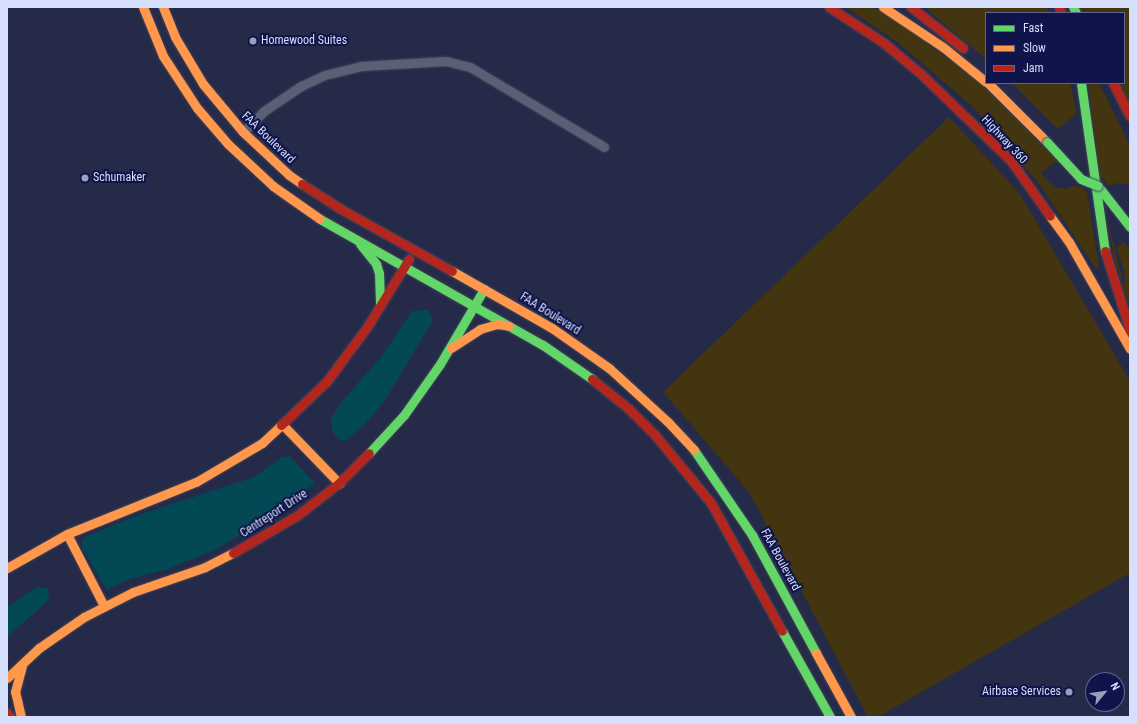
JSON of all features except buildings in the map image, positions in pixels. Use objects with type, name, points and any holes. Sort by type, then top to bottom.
[{"type":"main road","points":[[143,7],[163,56],[179,82],[228,144],[273,186],[325,222],[511,326],[586,374],[629,409],[655,436],[711,504],[830,717]]},
{"type":"main road","name":"FAA Boulevard","points":[[163,7],[175,37],[203,84],[243,132],[265,154],[301,183],[552,328],[609,368],[668,422],[699,456],[752,535],[851,717]]},
{"type":"main road","points":[[172,7],[175,37]]},
{"type":"main road","name":"Highway 360","points":[[829,7],[884,44],[922,74],[1011,161],[1069,242],[1130,349]]},
{"type":"main road","points":[[883,7],[943,47],[985,80]]},
{"type":"main road","points":[[911,7],[969,53]]},
{"type":"main road","points":[[989,84],[1050,139],[1098,186],[1130,227]]},
{"type":"main road","points":[[1003,84],[1050,139]]},
{"type":"main road","points":[[1081,84],[1101,234],[1113,283],[1130,331]]},
{"type":"main road","points":[[1114,84],[1130,116]]},
{"type":"main road","points":[[228,144],[243,132]]},
{"type":"main road","points":[[355,238],[376,264],[379,273],[380,307]]},
{"type":"main road","points":[[7,568],[67,534],[196,482],[237,460],[283,425],[327,381],[380,307],[415,250]]},
{"type":"main road","name":"Centreport Drive","points":[[7,678],[64,630],[104,606],[133,592],[205,567],[242,549],[283,526],[339,483],[371,453],[404,415],[448,350],[484,289]]},
{"type":"main road","points":[[448,350],[480,330],[498,324],[511,326]]},
{"type":"main road","points":[[655,436],[668,422]]},
{"type":"main road","points":[[283,425],[339,483]]},
{"type":"main road","points":[[67,534],[104,606]]},
{"type":"main road","points":[[21,717],[15,692],[23,663]]},
{"type":"main road","points":[[7,713],[10,717]]},
{"type":"street","points":[[243,132],[264,110],[301,86],[325,75],[361,66],[446,61],[470,67],[604,146]]},
{"type":"shaded area","points":[[846,7],[873,7],[902,24],[981,84],[1058,160],[1042,172],[1043,176],[1055,187],[1063,189],[1077,185],[1080,188],[1082,186],[1087,193],[1099,266],[1096,269],[1040,185],[972,106],[897,42]]},
{"type":"shaded area","points":[[924,7],[1047,7],[1050,12],[985,12],[985,58]]},
{"type":"shaded area","points":[[1078,7],[1130,7],[1130,108],[1118,84],[1125,84],[1125,12],[1080,12]]},
{"type":"shaded area","points":[[1013,84],[1070,84],[1077,113],[1058,129]]},
{"type":"shaded area","points":[[1088,84],[1099,84],[1130,146],[1130,185],[1117,183],[1109,186],[1100,176]]},
{"type":"shaded area","points":[[949,117],[1020,194],[1130,381],[1130,573],[878,717],[868,717],[749,492],[663,392]]},
{"type":"shaded area","points":[[1107,216],[1123,282],[1125,281],[1124,270],[1116,247],[1124,242],[1130,249],[1130,309],[1113,254]]},
{"type":"shaded area","points":[[428,310],[433,320],[384,402],[364,425],[344,442],[336,437],[332,429],[331,418],[344,399],[382,356],[412,311]]},
{"type":"shaded area","points":[[290,456],[315,483],[282,510],[215,550],[171,568],[127,580],[107,590],[82,548],[83,538],[133,517],[254,477],[282,457]]},
{"type":"shaded area","points":[[37,587],[48,588],[49,600],[7,637],[7,607]]},
{"type":"traffic: fast","points":[[1073,7],[1076,12]]},
{"type":"traffic: fast","points":[[1081,84],[1105,251]]},
{"type":"traffic: fast","points":[[1047,142],[1081,179],[1098,186]]},
{"type":"traffic: fast","points":[[1098,186],[1130,227]]},
{"type":"traffic: fast","points":[[320,219],[543,345],[592,379]]},
{"type":"traffic: fast","points":[[360,244],[376,264],[379,273],[380,304]]},
{"type":"traffic: fast","points":[[369,453],[404,415],[440,364],[484,289]]},
{"type":"traffic: fast","points":[[694,450],[752,535],[816,653]]},
{"type":"traffic: fast","points":[[782,631],[830,717]]},
{"type":"traffic: slow","points":[[143,7],[163,56],[197,108],[228,144],[273,186],[320,219]]},
{"type":"traffic: slow","points":[[163,7],[175,37],[203,84],[243,132],[289,175],[302,184]]},
{"type":"traffic: slow","points":[[883,7],[943,47],[985,81]]},
{"type":"traffic: slow","points":[[989,84],[1047,142]]},
{"type":"traffic: slow","points":[[1050,216],[1069,242],[1130,349]]},
{"type":"traffic: slow","points":[[452,271],[552,328],[609,368],[668,422],[694,450]]},
{"type":"traffic: slow","points":[[451,348],[480,329],[497,324],[509,326]]},
{"type":"traffic: slow","points":[[7,568],[67,534],[196,482],[262,443],[281,425]]},
{"type":"traffic: slow","points":[[283,425],[339,483]]},
{"type":"traffic: slow","points":[[67,534],[104,606]]},
{"type":"traffic: slow","points":[[7,678],[39,648],[84,617],[133,592],[205,567],[233,553]]},
{"type":"traffic: slow","points":[[816,653],[851,717]]},
{"type":"traffic: slow","points":[[21,717],[15,692],[22,666]]},
{"type":"traffic: jam","points":[[829,7],[884,43],[921,74],[1011,161],[1050,216]]},
{"type":"traffic: jam","points":[[911,7],[963,48]]},
{"type":"traffic: jam","points":[[1059,7],[1061,12]]},
{"type":"traffic: jam","points":[[1114,84],[1130,116]]},
{"type":"traffic: jam","points":[[302,184],[341,209],[452,271]]},
{"type":"traffic: jam","points":[[1105,251],[1130,331]]},
{"type":"traffic: jam","points":[[281,425],[327,381],[367,327],[409,259]]},
{"type":"traffic: jam","points":[[592,379],[629,409],[655,435],[711,503],[782,631]]},
{"type":"traffic: jam","points":[[233,553],[298,515],[339,483],[369,453]]},
{"type":"traffic: jam","points":[[7,713],[10,717]]},
{"type":"place","name":"Homewood Suites","points":[[253,41]]},
{"type":"place","name":"Schumaker","points":[[85,178]]},
{"type":"place","name":"Airbase Services","points":[[1069,692]]}]
